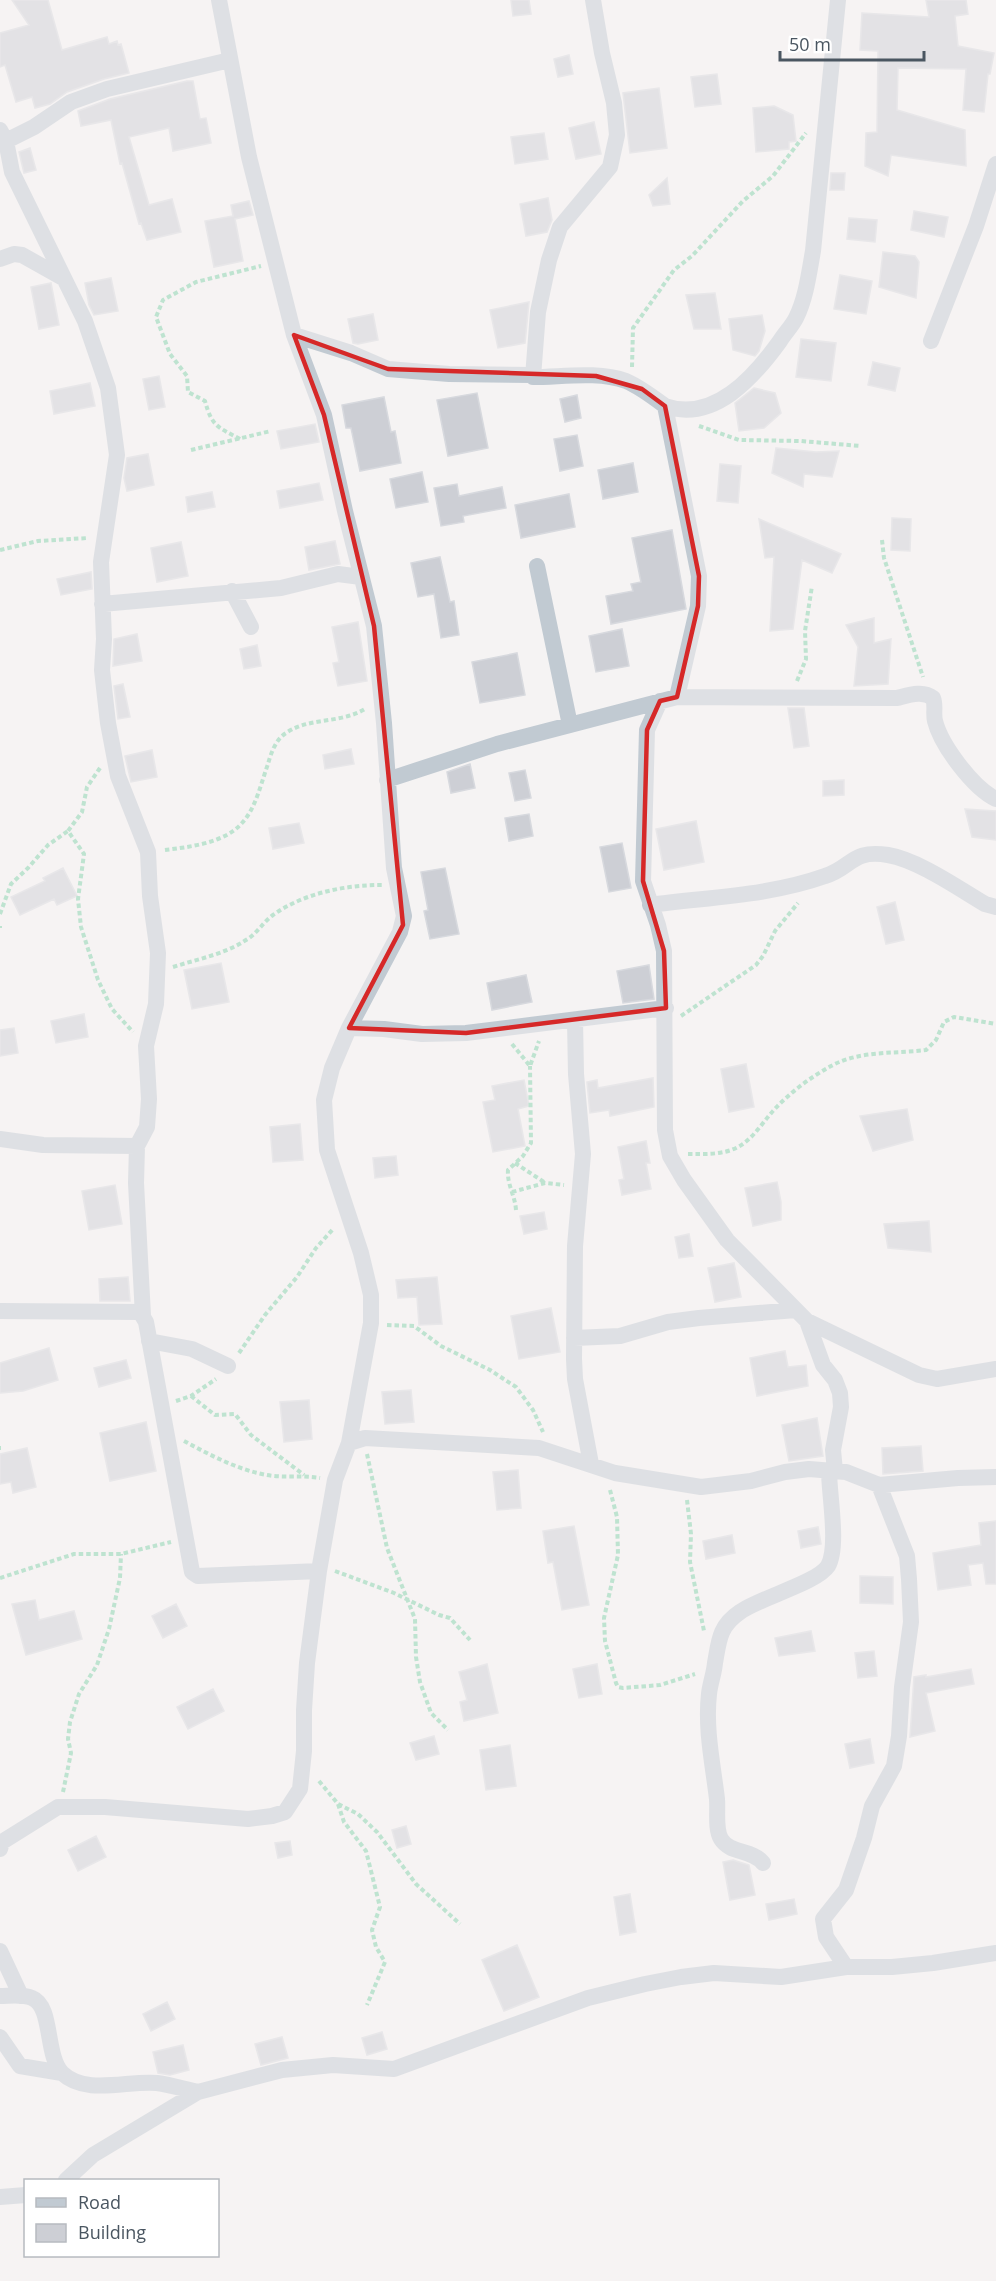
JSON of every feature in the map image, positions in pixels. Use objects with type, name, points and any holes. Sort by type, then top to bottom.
[{"type":"street","points":[[1,1842],[58,1807],[105,1807],[248,1820],[285,1812],[300,1789],[307,1663],[319,1568],[335,1480],[357,1441],[371,1295],[361,1253],[327,1150],[324,1100],[326,1084],[349,1028],[403,925],[404,916],[394,868],[374,626],[324,415],[294,334],[249,158],[219,0]]},
{"type":"street","points":[[533,377],[538,312],[549,260],[560,227],[610,167],[617,135],[614,103],[593,0]]},
{"type":"street","points":[[294,334],[388,369],[450,374],[532,375],[533,377],[596,376],[625,381],[672,408],[693,410],[711,405],[729,396],[764,363],[796,319],[806,290],[813,251],[838,0]]},
{"type":"street","points":[[230,60],[107,89],[71,102],[34,127],[3,136],[12,172],[85,321],[108,388],[117,455],[101,562],[102,670],[108,723],[118,776],[147,852],[158,972],[156,1004],[146,1046],[149,1099],[147,1127],[137,1146],[136,1183],[143,1316],[192,1572],[198,1576],[319,1568]]},
{"type":"street","points":[[931,341],[996,164]]},
{"type":"street","points":[[0,259],[14,254],[22,255],[63,278]]},
{"type":"street","points":[[672,408],[699,576],[698,606],[677,697]]},
{"type":"street","points":[[537,566],[570,725]]},
{"type":"street","points":[[102,604],[280,588],[338,574],[361,577]]},
{"type":"street","points":[[232,591],[251,627]]},
{"type":"street","points":[[387,780],[497,744],[677,697],[897,698],[917,693],[928,694],[933,698],[935,723],[946,744],[965,773],[996,799]]},
{"type":"street","points":[[660,701],[647,730],[643,881],[664,951],[665,1130],[669,1154],[684,1180],[727,1240],[801,1316],[919,1376],[937,1378],[996,1370]]},
{"type":"street","points":[[650,905],[774,890],[828,876],[853,858],[868,854],[888,855],[909,862],[985,904],[996,907]]},
{"type":"street","points":[[349,1028],[384,1029],[422,1034],[466,1033],[666,1008]]},
{"type":"street","points":[[575,1020],[576,1074],[583,1154],[575,1246],[575,1379],[597,1467]]},
{"type":"street","points":[[0,1139],[43,1145],[137,1146]]},
{"type":"street","points":[[0,1311],[140,1312],[143,1316]]},
{"type":"street","points":[[574,1338],[620,1336],[668,1322],[699,1318],[801,1316]]},
{"type":"street","points":[[763,1863],[759,1858],[748,1853],[730,1848],[722,1842],[718,1835],[718,1805],[708,1725],[709,1694],[721,1632],[730,1619],[758,1601],[819,1575],[828,1565],[833,1518],[829,1491],[833,1449],[841,1407],[840,1393],[835,1380],[823,1365],[801,1316]]},
{"type":"street","points":[[149,1341],[192,1349],[228,1366]]},
{"type":"street","points":[[357,1441],[519,1447],[553,1451],[597,1467],[700,1487],[751,1481],[809,1469],[846,1472],[879,1485],[996,1476]]},
{"type":"street","points":[[846,1967],[826,1936],[823,1919],[846,1890],[864,1838],[872,1806],[894,1766],[900,1736],[902,1687],[911,1622],[907,1556],[879,1485]]},
{"type":"street","points":[[0,1951],[21,1996]]},
{"type":"street","points":[[68,2179],[93,2155],[198,2092],[282,2070],[342,2065],[394,2068],[588,1998],[645,1984],[714,1973],[781,1977],[846,1967],[892,1967],[996,1953]]},
{"type":"street","points":[[0,1996],[32,1997],[39,2002],[46,2021],[53,2058],[62,2073]]},
{"type":"street","points":[[0,2037],[20,2066],[62,2073],[86,2085],[156,2083],[198,2092]]},
{"type":"street","points":[[0,2197],[24,2195]]},
{"type":"path","points":[[625,381],[632,366],[633,328],[674,270],[693,256],[743,201],[773,176],[826,106]]},
{"type":"path","points":[[240,439],[216,427],[210,419],[205,401],[188,392],[187,376],[170,354],[156,317],[163,300],[196,282],[276,262]]},
{"type":"path","points":[[672,408],[686,420],[739,440],[801,441],[861,446]]},
{"type":"path","points":[[191,450],[271,431]]},
{"type":"path","points":[[0,550],[38,542],[104,536]]},
{"type":"path","points":[[882,540],[884,558],[917,654],[928,694]]},
{"type":"path","points":[[796,697],[797,679],[806,659],[805,631],[812,586]]},
{"type":"path","points":[[147,852],[190,847],[226,835],[242,824],[251,810],[271,754],[285,733],[308,723],[335,721],[360,713],[381,700]]},
{"type":"path","points":[[0,914],[11,884],[48,845],[68,831],[82,812],[87,787],[113,751]]},
{"type":"path","points":[[68,831],[84,854],[78,899],[81,927],[98,980],[112,1009],[146,1046]]},
{"type":"path","points":[[158,972],[230,949],[248,939],[272,915],[306,898],[355,885],[398,885]]},
{"type":"path","points":[[665,1026],[756,965],[775,931],[799,902]]},
{"type":"path","points":[[669,1154],[713,1155],[738,1147],[799,1088],[834,1064],[871,1055],[926,1050],[936,1040],[945,1022],[954,1017],[996,1024]]},
{"type":"path","points":[[516,1210],[516,1201],[507,1182],[508,1170],[523,1156],[531,1143],[530,1066],[546,1023]]},
{"type":"path","points":[[500,1029],[530,1066]]},
{"type":"path","points":[[514,1163],[545,1183]]},
{"type":"path","points":[[512,1192],[545,1183],[568,1185],[580,1190]]},
{"type":"path","points":[[161,1406],[191,1396],[216,1379],[241,1350],[265,1315],[346,1212]]},
{"type":"path","points":[[370,1323],[414,1326],[441,1346],[490,1370],[516,1387],[533,1410],[553,1451]]},
{"type":"path","points":[[191,1396],[215,1415],[235,1414],[251,1435],[305,1475]]},
{"type":"path","points":[[166,1430],[230,1464],[269,1476],[305,1475],[335,1480]]},
{"type":"path","points":[[357,1441],[387,1548],[415,1619],[420,1682],[431,1713],[448,1730]]},
{"type":"path","points":[[597,1467],[613,1498],[616,1517],[618,1555],[604,1618],[605,1641],[618,1687],[660,1685],[715,1668]]},
{"type":"path","points":[[688,1486],[687,1505],[692,1534],[690,1562],[699,1617],[705,1637]]},
{"type":"path","points":[[0,1578],[74,1554],[122,1554],[186,1538]]},
{"type":"path","points":[[58,1807],[65,1787],[71,1753],[68,1739],[70,1722],[79,1694],[97,1665],[109,1629],[120,1578],[122,1554]]},
{"type":"path","points":[[319,1568],[408,1599],[439,1615],[450,1618],[470,1640]]},
{"type":"path","points":[[303,1761],[338,1804],[344,1822],[366,1851],[380,1907],[372,1930],[376,1947],[385,1962],[367,2005]]},
{"type":"path","points":[[338,1804],[358,1814],[377,1832],[416,1884],[460,1924]]},
{"type":"highlighted area","points":[[294,335],[388,369],[596,376],[642,389],[665,406],[699,576],[698,606],[677,697],[660,701],[647,730],[643,881],[664,951],[666,1008],[466,1033],[349,1028],[403,925],[374,626],[324,415]]},
{"type":"building","points":[[12,0],[48,0],[62,50],[107,37],[109,44],[117,41],[118,45],[121,44],[129,73],[67,92],[50,104],[35,108],[32,97],[16,102],[5,65],[0,67],[0,33],[29,25]]},
{"type":"building","points":[[511,0],[529,0],[531,14],[513,16]]},
{"type":"building","points":[[926,0],[966,0],[968,14],[955,16],[958,46],[994,53],[990,74],[988,74],[984,112],[963,110],[966,69],[898,68],[897,110],[965,130],[966,166],[891,155],[888,176],[865,166],[866,133],[877,132],[878,51],[860,50],[862,13],[929,17]]},
{"type":"building","points":[[569,55],[573,74],[558,77],[554,59]]},
{"type":"building","points":[[717,74],[721,104],[695,107],[691,77]]},
{"type":"building","points":[[193,81],[200,119],[206,118],[211,143],[173,151],[169,128],[129,137],[149,205],[172,199],[181,232],[147,240],[141,223],[139,224],[122,163],[120,164],[111,120],[81,126],[78,111],[110,99]]},
{"type":"building","points":[[659,88],[667,148],[630,153],[623,93]]},
{"type":"building","points":[[774,106],[793,115],[796,141],[789,142],[789,149],[756,152],[753,108]]},
{"type":"building","points":[[594,122],[601,154],[576,159],[569,128]]},
{"type":"building","points":[[544,133],[548,159],[515,164],[511,137]]},
{"type":"building","points":[[30,148],[36,170],[24,173],[19,152]]},
{"type":"building","points":[[831,173],[845,173],[844,190],[830,190]]},
{"type":"building","points":[[667,178],[670,204],[653,206],[649,195]]},
{"type":"building","points":[[548,198],[552,220],[547,232],[526,236],[520,204]]},
{"type":"building","points":[[249,201],[253,215],[235,219],[243,261],[214,267],[205,221],[233,216],[231,205]]},
{"type":"building","points":[[914,211],[948,217],[944,237],[911,230]]},
{"type":"building","points":[[849,218],[877,220],[875,242],[847,239]]},
{"type":"building","points":[[883,252],[915,256],[919,262],[916,298],[879,287]]},
{"type":"building","points":[[840,275],[872,281],[866,314],[834,309]]},
{"type":"building","points":[[111,278],[118,311],[94,315],[89,305],[85,283]]},
{"type":"building","points":[[51,283],[59,325],[39,329],[31,287]]},
{"type":"building","points":[[715,293],[721,329],[694,329],[686,295]]},
{"type":"building","points":[[529,302],[525,343],[498,348],[490,310]]},
{"type":"building","points":[[373,314],[378,340],[353,343],[348,319]]},
{"type":"building","points":[[762,315],[765,331],[759,351],[755,356],[733,350],[729,319]]},
{"type":"building","points":[[801,339],[836,343],[831,381],[796,377]]},
{"type":"building","points":[[873,362],[900,368],[895,391],[868,385]]},
{"type":"building","points":[[159,376],[165,407],[149,410],[143,379]]},
{"type":"building","points":[[90,383],[95,406],[54,414],[50,391]]},
{"type":"building","points":[[754,388],[775,393],[781,413],[764,428],[739,431],[735,403]]},
{"type":"building","points":[[477,393],[488,448],[448,456],[437,400]]},
{"type":"building","points":[[577,395],[581,418],[565,422],[560,399]]},
{"type":"building","points":[[384,397],[391,432],[395,431],[401,463],[360,471],[351,428],[346,428],[342,405]]},
{"type":"building","points":[[315,424],[319,442],[281,449],[277,431]]},
{"type":"building","points":[[577,435],[583,466],[560,471],[554,439]]},
{"type":"building","points":[[776,448],[816,452],[839,451],[832,477],[804,474],[803,487],[772,473]]},
{"type":"building","points":[[148,454],[154,485],[127,491],[124,478],[127,458]]},
{"type":"building","points":[[633,463],[638,492],[603,499],[598,470]]},
{"type":"building","points":[[720,464],[741,466],[738,503],[717,501]]},
{"type":"building","points":[[422,472],[428,502],[396,508],[390,479]]},
{"type":"building","points":[[319,483],[323,500],[280,508],[277,491]]},
{"type":"building","points":[[457,484],[459,496],[502,487],[506,508],[463,516],[464,522],[441,526],[434,488]]},
{"type":"building","points":[[212,492],[215,507],[188,512],[186,497]]},
{"type":"building","points":[[569,494],[575,527],[521,538],[515,505]]},
{"type":"building","points":[[892,518],[911,519],[910,551],[891,550]]},
{"type":"building","points":[[759,519],[841,554],[832,573],[802,560],[793,629],[770,631],[774,557],[765,558]]},
{"type":"building","points":[[672,530],[686,609],[611,624],[606,596],[633,591],[631,584],[641,582],[632,538]]},
{"type":"building","points":[[335,541],[340,564],[309,570],[305,547]]},
{"type":"building","points":[[181,542],[188,576],[157,582],[151,548]]},
{"type":"building","points":[[440,557],[450,602],[454,601],[459,635],[441,638],[434,594],[418,597],[411,563]]},
{"type":"building","points":[[91,572],[92,589],[61,595],[57,579]]},
{"type":"building","points":[[874,618],[874,643],[891,639],[888,684],[854,686],[858,647],[846,625]]},
{"type":"building","points":[[358,622],[367,681],[338,686],[333,663],[339,662],[332,627]]},
{"type":"building","points":[[622,629],[629,666],[596,672],[589,636]]},
{"type":"building","points":[[137,634],[142,661],[113,666],[114,639]]},
{"type":"building","points":[[257,645],[261,666],[244,669],[240,649]]},
{"type":"building","points":[[517,653],[525,695],[480,703],[472,662]]},
{"type":"building","points":[[123,684],[130,717],[118,719],[114,686]]},
{"type":"building","points":[[788,708],[804,708],[809,746],[794,748]]},
{"type":"building","points":[[351,749],[354,764],[325,769],[323,755]]},
{"type":"building","points":[[152,750],[157,777],[131,782],[125,756]]},
{"type":"building","points":[[470,764],[475,788],[451,793],[447,772]]},
{"type":"building","points":[[525,770],[531,798],[515,801],[509,773]]},
{"type":"building","points":[[844,780],[844,795],[823,796],[823,781]]},
{"type":"building","points":[[965,809],[996,811],[996,840],[972,837]]},
{"type":"building","points":[[529,814],[533,836],[509,841],[505,818]]},
{"type":"building","points":[[696,821],[704,862],[664,870],[656,829]]},
{"type":"building","points":[[299,823],[304,843],[273,849],[269,828]]},
{"type":"building","points":[[622,843],[631,888],[609,892],[600,847]]},
{"type":"building","points":[[63,868],[77,896],[57,905],[54,899],[20,915],[11,897],[45,881],[43,878]]},
{"type":"building","points":[[445,868],[459,934],[430,939],[424,911],[428,910],[421,872]]},
{"type":"building","points":[[895,902],[904,940],[886,944],[877,907]]},
{"type":"building","points":[[221,963],[229,1002],[192,1009],[184,970]]},
{"type":"building","points":[[649,965],[654,999],[623,1003],[617,971]]},
{"type":"building","points":[[526,975],[532,1002],[492,1010],[487,983]]},
{"type":"building","points":[[84,1014],[88,1037],[56,1043],[51,1021]]},
{"type":"building","points":[[14,1028],[18,1053],[0,1056],[0,1030]]},
{"type":"building","points":[[746,1064],[754,1107],[729,1112],[721,1069]]},
{"type":"building","points":[[653,1078],[654,1107],[610,1116],[609,1110],[590,1113],[587,1082],[597,1080],[598,1088]]},
{"type":"building","points":[[524,1080],[529,1106],[518,1109],[525,1146],[493,1152],[483,1102],[495,1100],[492,1086]]},
{"type":"building","points":[[907,1109],[913,1140],[873,1151],[860,1116]]},
{"type":"building","points":[[300,1124],[303,1160],[273,1162],[270,1127]]},
{"type":"building","points":[[646,1141],[650,1163],[646,1163],[651,1189],[622,1195],[619,1180],[624,1179],[618,1147]]},
{"type":"building","points":[[396,1156],[398,1175],[375,1178],[373,1158]]},
{"type":"building","points":[[777,1182],[781,1202],[781,1220],[753,1226],[745,1188]]},
{"type":"building","points":[[115,1185],[122,1224],[89,1230],[82,1191]]},
{"type":"building","points":[[544,1212],[547,1229],[524,1234],[520,1216]]},
{"type":"building","points":[[929,1221],[931,1252],[888,1248],[884,1224]]},
{"type":"building","points":[[689,1234],[693,1256],[679,1258],[675,1237]]},
{"type":"building","points":[[734,1263],[741,1297],[715,1302],[708,1268]]},
{"type":"building","points":[[128,1277],[130,1301],[100,1301],[99,1279]]},
{"type":"building","points":[[437,1277],[442,1324],[419,1325],[417,1297],[398,1298],[396,1280]]},
{"type":"building","points":[[551,1308],[560,1352],[519,1359],[511,1316]]},
{"type":"building","points":[[49,1348],[58,1380],[23,1391],[0,1393],[0,1363]]},
{"type":"building","points":[[785,1351],[788,1367],[806,1365],[808,1386],[757,1396],[750,1358]]},
{"type":"building","points":[[126,1360],[131,1378],[99,1387],[94,1368]]},
{"type":"building","points":[[411,1390],[414,1422],[385,1424],[382,1392]]},
{"type":"building","points":[[309,1400],[312,1439],[284,1442],[280,1402]]},
{"type":"building","points":[[817,1418],[823,1456],[789,1461],[782,1425]]},
{"type":"building","points":[[146,1422],[156,1471],[110,1481],[100,1433]]},
{"type":"building","points":[[921,1446],[923,1471],[883,1474],[882,1448]]},
{"type":"building","points":[[27,1448],[36,1487],[13,1493],[11,1482],[0,1484],[0,1454]]},
{"type":"building","points":[[518,1470],[521,1508],[497,1510],[493,1472]]},
{"type":"building","points":[[996,1521],[996,1584],[986,1584],[983,1563],[968,1565],[971,1585],[938,1590],[933,1553],[981,1545],[979,1523]]},
{"type":"building","points":[[574,1526],[589,1605],[562,1610],[553,1562],[548,1563],[543,1531]]},
{"type":"building","points":[[818,1527],[821,1544],[801,1548],[798,1531]]},
{"type":"building","points":[[732,1535],[735,1553],[706,1559],[703,1541]]},
{"type":"building","points":[[860,1576],[893,1577],[893,1604],[860,1603]]},
{"type":"building","points":[[35,1600],[39,1620],[74,1611],[82,1639],[26,1655],[12,1604]]},
{"type":"building","points":[[176,1604],[187,1626],[163,1638],[152,1616]]},
{"type":"building","points":[[811,1631],[815,1651],[779,1656],[775,1638]]},
{"type":"building","points":[[874,1651],[877,1676],[858,1678],[855,1653]]},
{"type":"building","points":[[487,1664],[498,1713],[464,1721],[460,1702],[467,1700],[459,1672]]},
{"type":"building","points":[[597,1664],[602,1694],[579,1698],[573,1669]]},
{"type":"building","points":[[971,1669],[974,1684],[926,1693],[935,1731],[910,1737],[914,1677]]},
{"type":"building","points":[[213,1689],[224,1711],[188,1729],[177,1707]]},
{"type":"building","points":[[434,1736],[439,1754],[416,1760],[410,1743]]},
{"type":"building","points":[[870,1739],[874,1763],[850,1768],[845,1744]]},
{"type":"building","points":[[510,1745],[516,1786],[486,1790],[480,1750]]},
{"type":"building","points":[[406,1826],[411,1844],[397,1848],[392,1830]]},
{"type":"building","points":[[96,1836],[106,1857],[78,1871],[68,1850]]},
{"type":"building","points":[[290,1841],[292,1855],[278,1858],[275,1843]]},
{"type":"building","points":[[733,1860],[749,1865],[755,1895],[730,1900],[723,1862]]},
{"type":"building","points":[[630,1894],[636,1932],[620,1935],[614,1897]]},
{"type":"building","points":[[794,1899],[797,1914],[769,1920],[766,1904]]},
{"type":"building","points":[[517,1945],[539,1997],[504,2011],[482,1960]]},
{"type":"building","points":[[167,2002],[175,2019],[151,2031],[143,2014]]},
{"type":"building","points":[[382,2032],[387,2049],[367,2055],[362,2038]]},
{"type":"building","points":[[282,2037],[288,2058],[261,2065],[255,2044]]},
{"type":"building","points":[[183,2045],[189,2070],[170,2075],[158,2073],[153,2052]]}]
